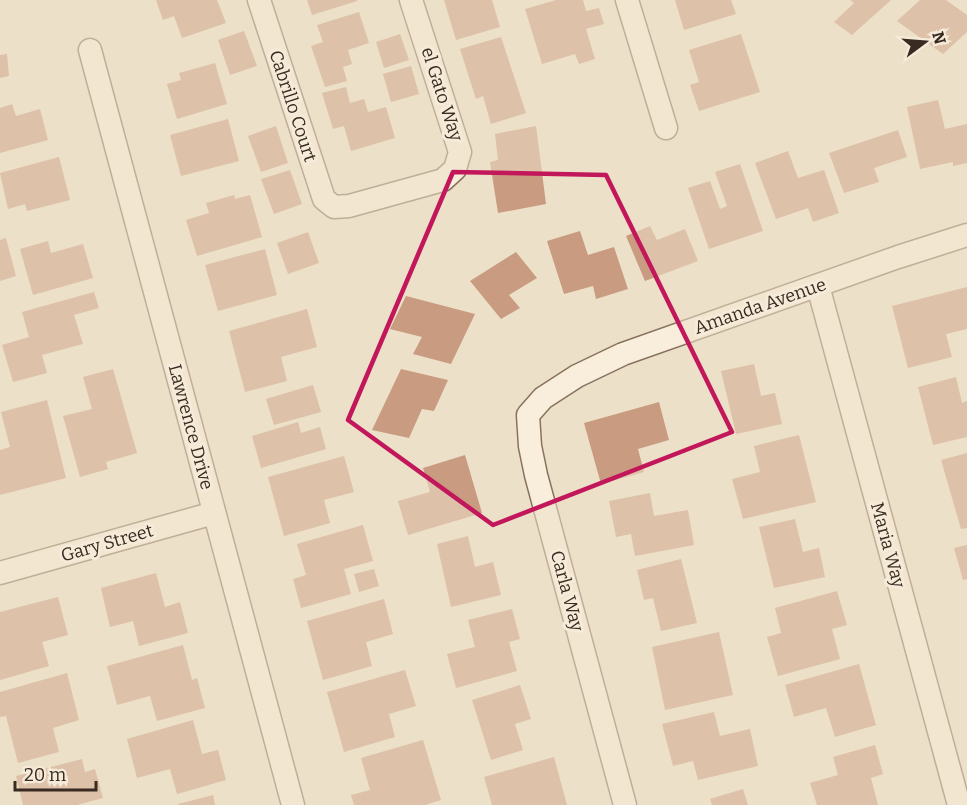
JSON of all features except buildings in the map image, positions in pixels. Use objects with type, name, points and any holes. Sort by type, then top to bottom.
[{"type":"street","name":"Cabrillo Court","points":[[260,0],[324,199],[334,207]]},
{"type":"street","name":"el Gato Way","points":[[334,207],[349,206],[443,180],[455,169],[460,152],[411,0]]},
{"type":"street","points":[[627,0],[666,128]]},
{"type":"street","name":"Lawrence Drive","points":[[90,50],[293,805]]},
{"type":"street","name":"Amanda Avenue","points":[[559,388],[577,376],[623,354],[967,235]]},
{"type":"street","name":"Maria Way","points":[[818,286],[959,805]]},
{"type":"street","name":"Carla Way","points":[[559,388],[543,398],[528,415],[530,446],[626,805]]},
{"type":"street","name":"Gary Street","points":[[0,573],[214,513]]},
{"type":"highlighted area","points":[[453,172],[606,175],[732,432],[493,525],[348,420]]}]
